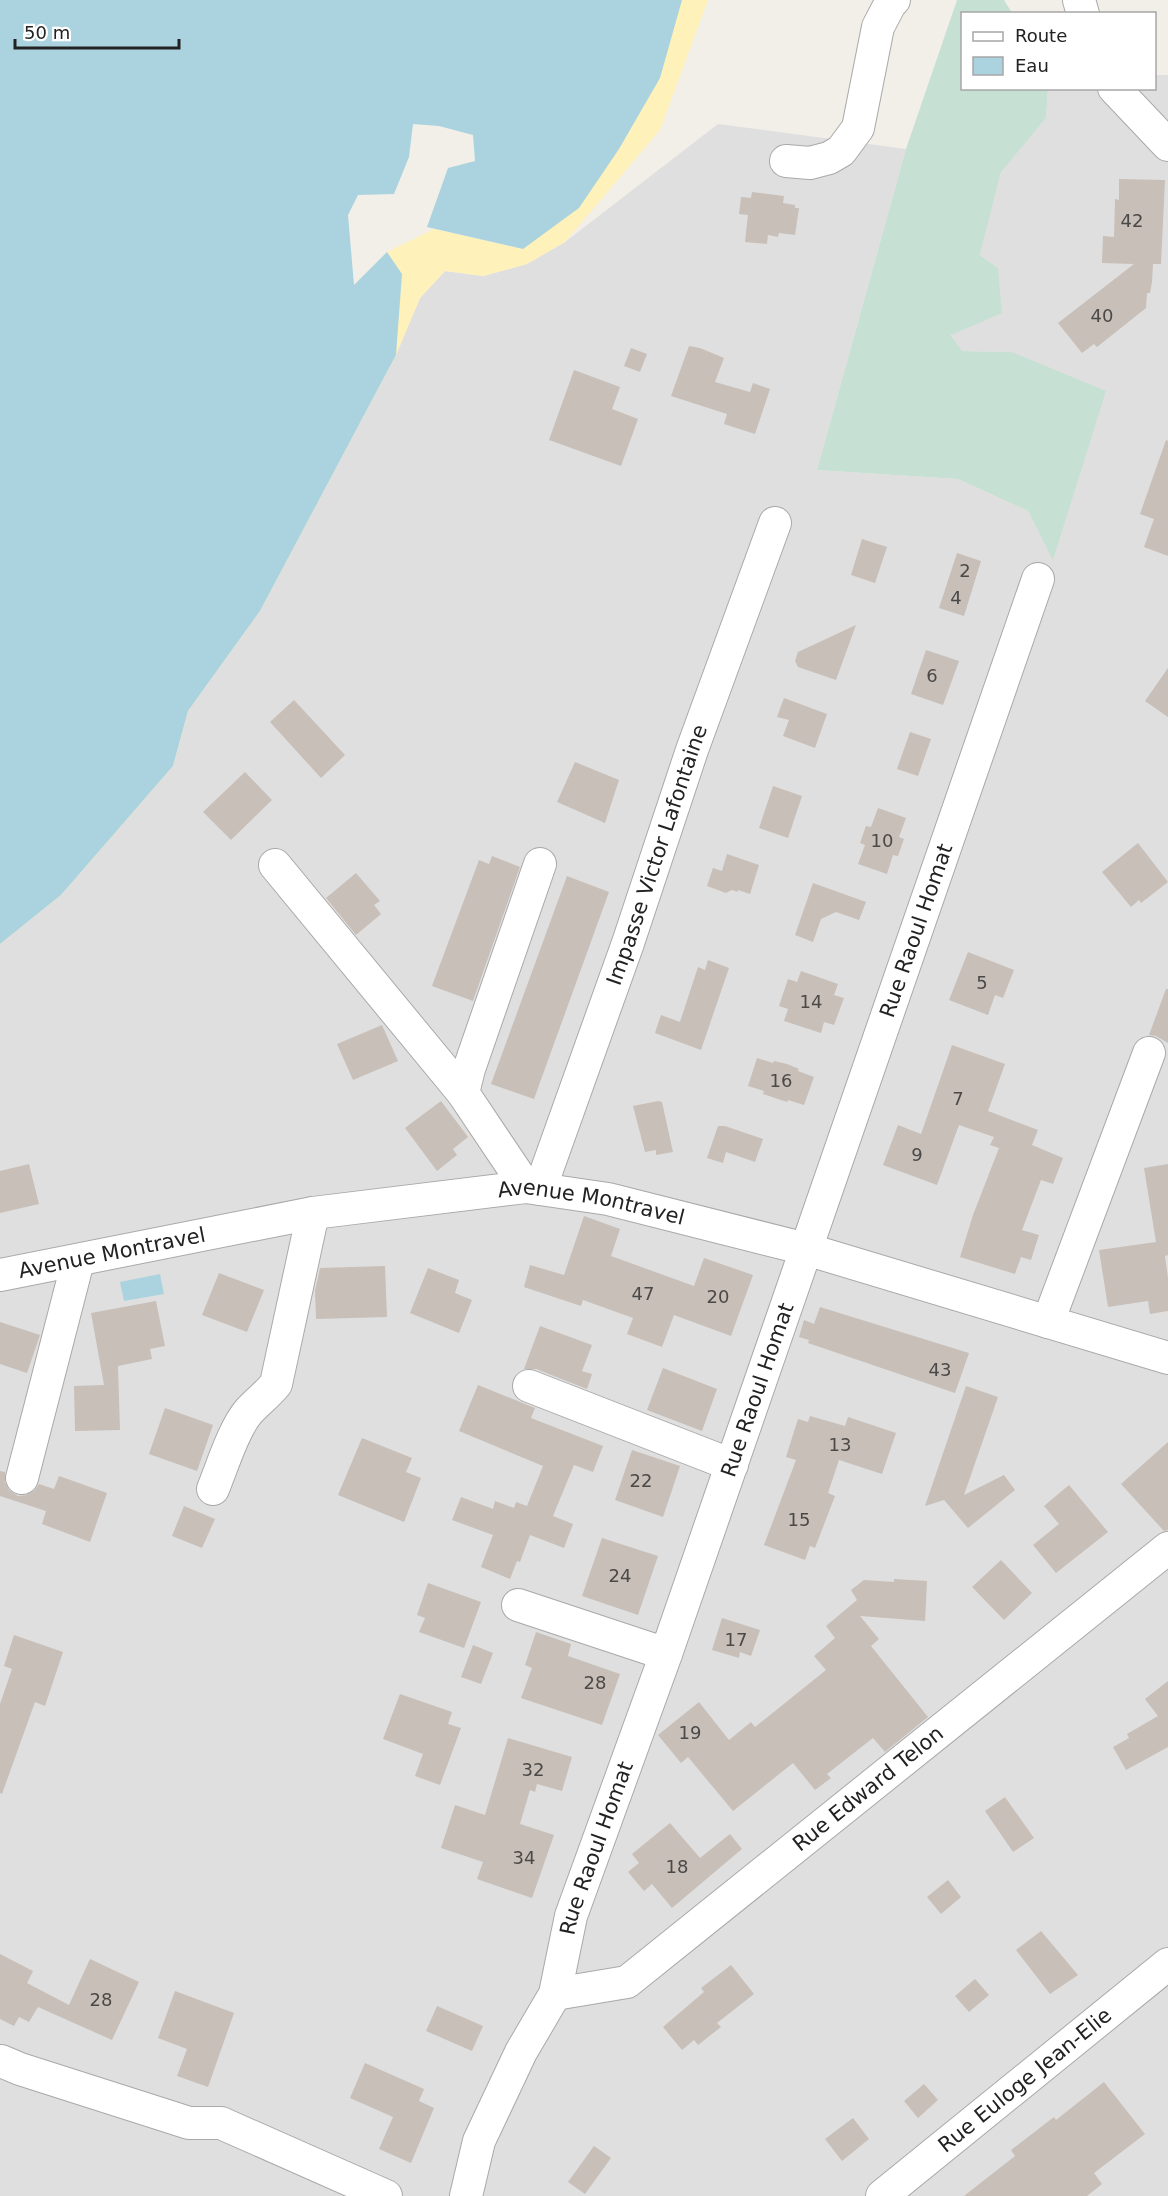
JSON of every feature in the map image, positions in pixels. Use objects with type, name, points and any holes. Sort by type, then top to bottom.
[{"type":"street","points":[[786,161],[810,163],[829,158],[841,151],[858,128],[878,27],[894,0]]},
{"type":"street","points":[[1116,90],[1168,145]]},
{"type":"street","name":"Impasse Victor Lafontaine","points":[[533,1188],[628,943],[692,750],[775,523]]},
{"type":"street","name":"Rue Raoul Homat","points":[[466,2196],[479,2141],[521,2052],[555,1994],[571,1916],[666,1654],[1038,579]]},
{"type":"street","points":[[463,1093],[469,1069],[540,864]]},
{"type":"street","points":[[275,865],[463,1093],[533,1188]]},
{"type":"street","points":[[1048,1322],[1149,1053]]},
{"type":"street","name":"Avenue Montravel","points":[[0,1275],[313,1213],[533,1188],[608,1198],[806,1249],[1048,1322],[1167,1354]]},
{"type":"street","points":[[213,1489],[234,1437],[248,1412],[265,1398],[276,1384],[313,1213]]},
{"type":"street","points":[[22,1478],[78,1261]]},
{"type":"street","points":[[529,1386],[732,1465]]},
{"type":"street","name":"Rue Edward Telon","points":[[555,1994],[627,1982],[1168,1548]]},
{"type":"street","points":[[518,1605],[666,1654]]},
{"type":"street","name":"Rue Euloge Jean-Elie","points":[[882,2196],[1168,1964]]},
{"type":"street","points":[[1,2061],[189,2123],[221,2123],[386,2196]]},
{"type":"shaded area","points":[[1156,75],[1168,75],[1168,2196],[0,2196],[0,944],[61,895],[173,766],[188,711],[260,611],[396,355],[420,298],[445,271],[483,276],[527,264],[565,242],[718,124],[906,149],[817,470],[958,479],[1028,511],[1053,559],[1012,352],[961,351],[951,334],[998,268],[980,255],[1001,171],[1046,118],[1048,90],[1156,90]]},
{"type":"green space","points":[[957,0],[1004,0],[1011,12],[961,12],[961,90],[1048,90],[1046,118],[1001,172],[980,255],[998,268],[1002,313],[951,335],[962,351],[1012,352],[1106,391],[1053,560],[1028,511],[958,479],[817,470],[906,149]]},
{"type":"sand","points":[[639,0],[708,0],[660,130],[565,242],[527,264],[483,276],[445,271],[420,298],[396,355],[260,611],[188,711],[173,766],[61,895],[0,944],[355,286],[387,252],[434,229],[523,249]]},
{"type":"water","points":[[0,0],[682,0],[660,78],[619,149],[579,208],[523,249],[427,227],[448,168],[475,161],[473,135],[439,126],[413,124],[409,157],[394,194],[358,195],[348,215],[354,285],[387,252],[402,274],[396,355],[260,611],[188,711],[173,766],[61,895],[0,944]]},
{"type":"water","points":[[160,1274],[164,1294],[124,1301],[120,1282]]},
{"type":"building","points":[[1119,179],[1165,180],[1161,264],[1153,264],[1152,282],[1150,293],[1147,293],[1146,308],[1097,347],[1094,344],[1082,353],[1058,323],[1134,264],[1102,263],[1103,236],[1114,237],[1115,199],[1119,200]]},
{"type":"building","points":[[752,192],[784,196],[783,203],[799,208],[795,235],[779,233],[778,237],[768,235],[767,244],[745,242],[748,215],[739,214],[741,197],[751,198]]},
{"type":"building","points":[[689,346],[724,358],[715,382],[750,392],[753,383],[770,389],[755,434],[724,424],[727,414],[671,396]]},
{"type":"building","points":[[631,348],[647,354],[640,372],[624,366]]},
{"type":"building","points":[[574,370],[620,387],[612,409],[638,419],[621,466],[549,440]]},
{"type":"building","points":[[1166,440],[1168,441],[1168,556],[1144,547],[1154,519],[1140,514]]},
{"type":"building","points":[[862,539],[887,547],[875,583],[851,575]]},
{"type":"building","points":[[957,553],[981,561],[964,616],[939,608]]},
{"type":"building","points":[[856,625],[836,680],[798,667],[795,661],[798,652]]},
{"type":"building","points":[[926,650],[959,661],[943,705],[911,694]]},
{"type":"building","points":[[1168,668],[1168,717],[1145,701]]},
{"type":"building","points":[[784,698],[827,714],[815,748],[783,736],[789,720],[777,717]]},
{"type":"building","points":[[294,700],[345,755],[321,778],[270,722]]},
{"type":"building","points":[[910,732],[931,739],[918,776],[897,769]]},
{"type":"building","points":[[575,762],[619,780],[605,823],[557,802]]},
{"type":"building","points":[[245,772],[272,800],[231,840],[203,812]]},
{"type":"building","points":[[773,786],[802,796],[788,838],[759,828]]},
{"type":"building","points":[[878,808],[906,818],[899,837],[904,839],[898,856],[893,855],[887,874],[858,864],[865,845],[860,843],[866,826],[871,827]]},
{"type":"building","points":[[1138,843],[1168,882],[1141,903],[1139,900],[1131,907],[1102,872]]},
{"type":"building","points":[[727,854],[759,865],[750,894],[738,890],[738,892],[732,890],[726,893],[707,886],[713,868],[722,871]]},
{"type":"building","points":[[492,856],[520,867],[473,1001],[432,986],[479,860],[489,864]]},
{"type":"building","points":[[356,873],[380,901],[374,905],[381,914],[356,935],[326,898]]},
{"type":"building","points":[[567,876],[609,892],[534,1099],[491,1084]]},
{"type":"building","points":[[813,883],[866,902],[859,920],[836,912],[821,919],[813,942],[795,935]]},
{"type":"building","points":[[968,952],[1014,970],[1003,998],[995,995],[988,1015],[949,1000]]},
{"type":"building","points":[[708,960],[729,968],[701,1050],[655,1033],[661,1015],[680,1022],[698,967],[705,970]]},
{"type":"building","points":[[801,971],[838,984],[834,995],[844,998],[834,1025],[824,1022],[821,1033],[784,1021],[788,1009],[779,1006],[788,979],[797,982]]},
{"type":"building","points":[[1166,989],[1168,989],[1168,1043],[1149,1035]]},
{"type":"building","points":[[382,1025],[398,1061],[353,1080],[337,1044]]},
{"type":"building","points":[[952,1045],[1005,1064],[988,1111],[1038,1130],[1032,1145],[1063,1158],[1053,1184],[1041,1180],[1022,1230],[1039,1235],[1031,1260],[1021,1257],[1015,1274],[960,1257],[973,1215],[999,1148],[990,1145],[994,1137],[959,1125],[937,1185],[883,1165],[898,1125],[921,1134]]},
{"type":"building","points":[[757,1058],[787,1064],[814,1077],[804,1105],[763,1094],[764,1091],[748,1086]]},
{"type":"building","points":[[441,1101],[468,1137],[453,1149],[457,1155],[437,1171],[405,1128]]},
{"type":"building","points":[[662,1102],[673,1152],[656,1155],[656,1150],[645,1152],[633,1106]]},
{"type":"building","points":[[718,1126],[725,1126],[763,1139],[755,1162],[726,1152],[723,1163],[707,1158]]},
{"type":"building","points":[[29,1164],[39,1204],[0,1213],[0,1171]]},
{"type":"building","points":[[1168,1164],[1168,1255],[1165,1256],[1168,1311],[1150,1314],[1148,1301],[1108,1307],[1099,1250],[1156,1242],[1144,1168]]},
{"type":"building","points":[[584,1216],[620,1229],[611,1256],[694,1286],[704,1258],[753,1275],[731,1336],[674,1315],[662,1347],[627,1334],[633,1318],[583,1300],[581,1306],[524,1287],[530,1265],[564,1275]]},
{"type":"building","points":[[385,1266],[387,1317],[316,1319],[315,1291],[320,1268]]},
{"type":"building","points":[[428,1268],[459,1280],[455,1293],[472,1300],[459,1333],[410,1313]]},
{"type":"building","points":[[219,1273],[264,1290],[247,1332],[202,1315]]},
{"type":"building","points":[[156,1301],[165,1346],[150,1349],[152,1359],[118,1366],[120,1430],[75,1431],[74,1386],[104,1385],[91,1313]]},
{"type":"building","points":[[820,1307],[969,1353],[955,1393],[808,1343],[809,1340],[799,1337],[804,1320],[814,1324]]},
{"type":"building","points":[[0,1322],[40,1335],[27,1373],[0,1364]]},
{"type":"building","points":[[540,1326],[592,1345],[582,1371],[592,1374],[587,1389],[536,1369],[524,1369]]},
{"type":"building","points":[[663,1368],[717,1389],[702,1431],[647,1410]]},
{"type":"building","points":[[478,1385],[535,1408],[531,1418],[603,1446],[593,1472],[574,1465],[553,1516],[573,1524],[564,1548],[530,1535],[520,1562],[517,1561],[510,1579],[481,1567],[493,1535],[452,1520],[461,1497],[493,1509],[495,1501],[514,1508],[516,1502],[527,1506],[543,1466],[459,1431]]},
{"type":"building","points":[[966,1386],[998,1397],[964,1495],[1004,1475],[1015,1490],[968,1528],[944,1500],[925,1506]]},
{"type":"building","points":[[165,1408],[213,1425],[197,1471],[149,1454]]},
{"type":"building","points":[[810,1416],[845,1426],[848,1417],[896,1433],[882,1474],[839,1460],[828,1493],[835,1496],[815,1548],[810,1546],[805,1560],[764,1545],[796,1460],[786,1457],[798,1419],[808,1422]]},
{"type":"building","points":[[362,1438],[412,1458],[406,1472],[421,1478],[404,1522],[338,1495]]},
{"type":"building","points":[[1168,1442],[1168,1530],[1164,1531],[1121,1484]]},
{"type":"building","points":[[632,1450],[680,1466],[663,1517],[615,1500]]},
{"type":"building","points":[[0,1471],[5,1472],[5,1482],[9,1490],[18,1496],[34,1491],[39,1484],[54,1489],[59,1476],[107,1493],[90,1542],[42,1524],[46,1511],[0,1496]]},
{"type":"building","points":[[1069,1485],[1108,1532],[1056,1573],[1033,1545],[1059,1524],[1044,1506]]},
{"type":"building","points":[[184,1506],[215,1519],[202,1548],[172,1536]]},
{"type":"building","points":[[602,1538],[658,1556],[638,1615],[582,1596]]},
{"type":"building","points":[[1001,1560],[1032,1593],[1004,1620],[972,1587]]},
{"type":"building","points":[[894,1579],[927,1581],[925,1621],[860,1616],[879,1639],[871,1646],[928,1717],[885,1752],[873,1738],[827,1774],[831,1778],[815,1790],[793,1763],[733,1811],[688,1757],[681,1763],[658,1735],[699,1702],[729,1740],[751,1722],[755,1727],[826,1670],[814,1656],[835,1638],[826,1626],[857,1600],[851,1590],[864,1580],[894,1582]]},
{"type":"building","points":[[428,1583],[481,1602],[464,1648],[419,1632],[425,1618],[417,1615]]},
{"type":"building","points":[[722,1618],[760,1630],[751,1656],[740,1652],[739,1658],[712,1650]]},
{"type":"building","points":[[536,1632],[571,1644],[568,1656],[620,1674],[602,1725],[521,1698],[532,1668],[525,1665]]},
{"type":"building","points":[[14,1635],[63,1652],[45,1706],[35,1702],[2,1794],[0,1793],[0,1704],[12,1669],[4,1666]]},
{"type":"building","points":[[473,1645],[493,1653],[481,1684],[461,1677]]},
{"type":"building","points":[[1168,1681],[1168,1747],[1126,1770],[1113,1747],[1129,1738],[1127,1734],[1158,1716],[1145,1699]]},
{"type":"building","points":[[400,1694],[452,1712],[448,1724],[461,1728],[440,1785],[415,1776],[423,1754],[383,1739]]},
{"type":"building","points":[[508,1738],[572,1757],[562,1791],[537,1784],[535,1792],[530,1790],[520,1824],[554,1835],[532,1898],[477,1879],[483,1862],[441,1848],[455,1805],[485,1815]]},
{"type":"building","points":[[1005,1797],[1034,1838],[1013,1852],[985,1811]]},
{"type":"building","points":[[670,1823],[700,1858],[730,1834],[742,1849],[672,1908],[652,1884],[644,1891],[628,1872],[639,1863],[632,1854]]},
{"type":"building","points":[[948,1880],[961,1897],[941,1914],[927,1897]]},
{"type":"building","points":[[1041,1931],[1078,1975],[1050,1994],[1016,1950]]},
{"type":"building","points":[[0,1954],[33,1971],[27,1983],[69,2005],[90,1959],[139,1982],[112,2040],[38,2007],[29,2022],[19,2017],[14,2026],[0,2019]]},
{"type":"building","points":[[731,1965],[754,1994],[717,2023],[721,2027],[698,2045],[694,2040],[682,2050],[663,2027],[704,1992],[701,1988]]},
{"type":"building","points":[[975,1979],[989,1995],[969,2012],[955,1996]]},
{"type":"building","points":[[175,1991],[234,2013],[208,2087],[177,2076],[187,2049],[158,2038]]},
{"type":"building","points":[[437,2006],[483,2026],[472,2051],[426,2031]]},
{"type":"building","points":[[365,2063],[424,2089],[419,2101],[434,2108],[411,2163],[379,2149],[393,2117],[350,2098]]},
{"type":"building","points":[[1104,2082],[1145,2134],[1094,2173],[1102,2184],[1087,2196],[964,2196],[1015,2156],[1011,2150],[1054,2117],[1056,2120]]},
{"type":"building","points":[[924,2084],[938,2100],[918,2118],[904,2101]]},
{"type":"building","points":[[853,2118],[869,2139],[842,2161],[825,2139]]},
{"type":"building","points":[[594,2146],[611,2158],[585,2194],[568,2182]]}]
